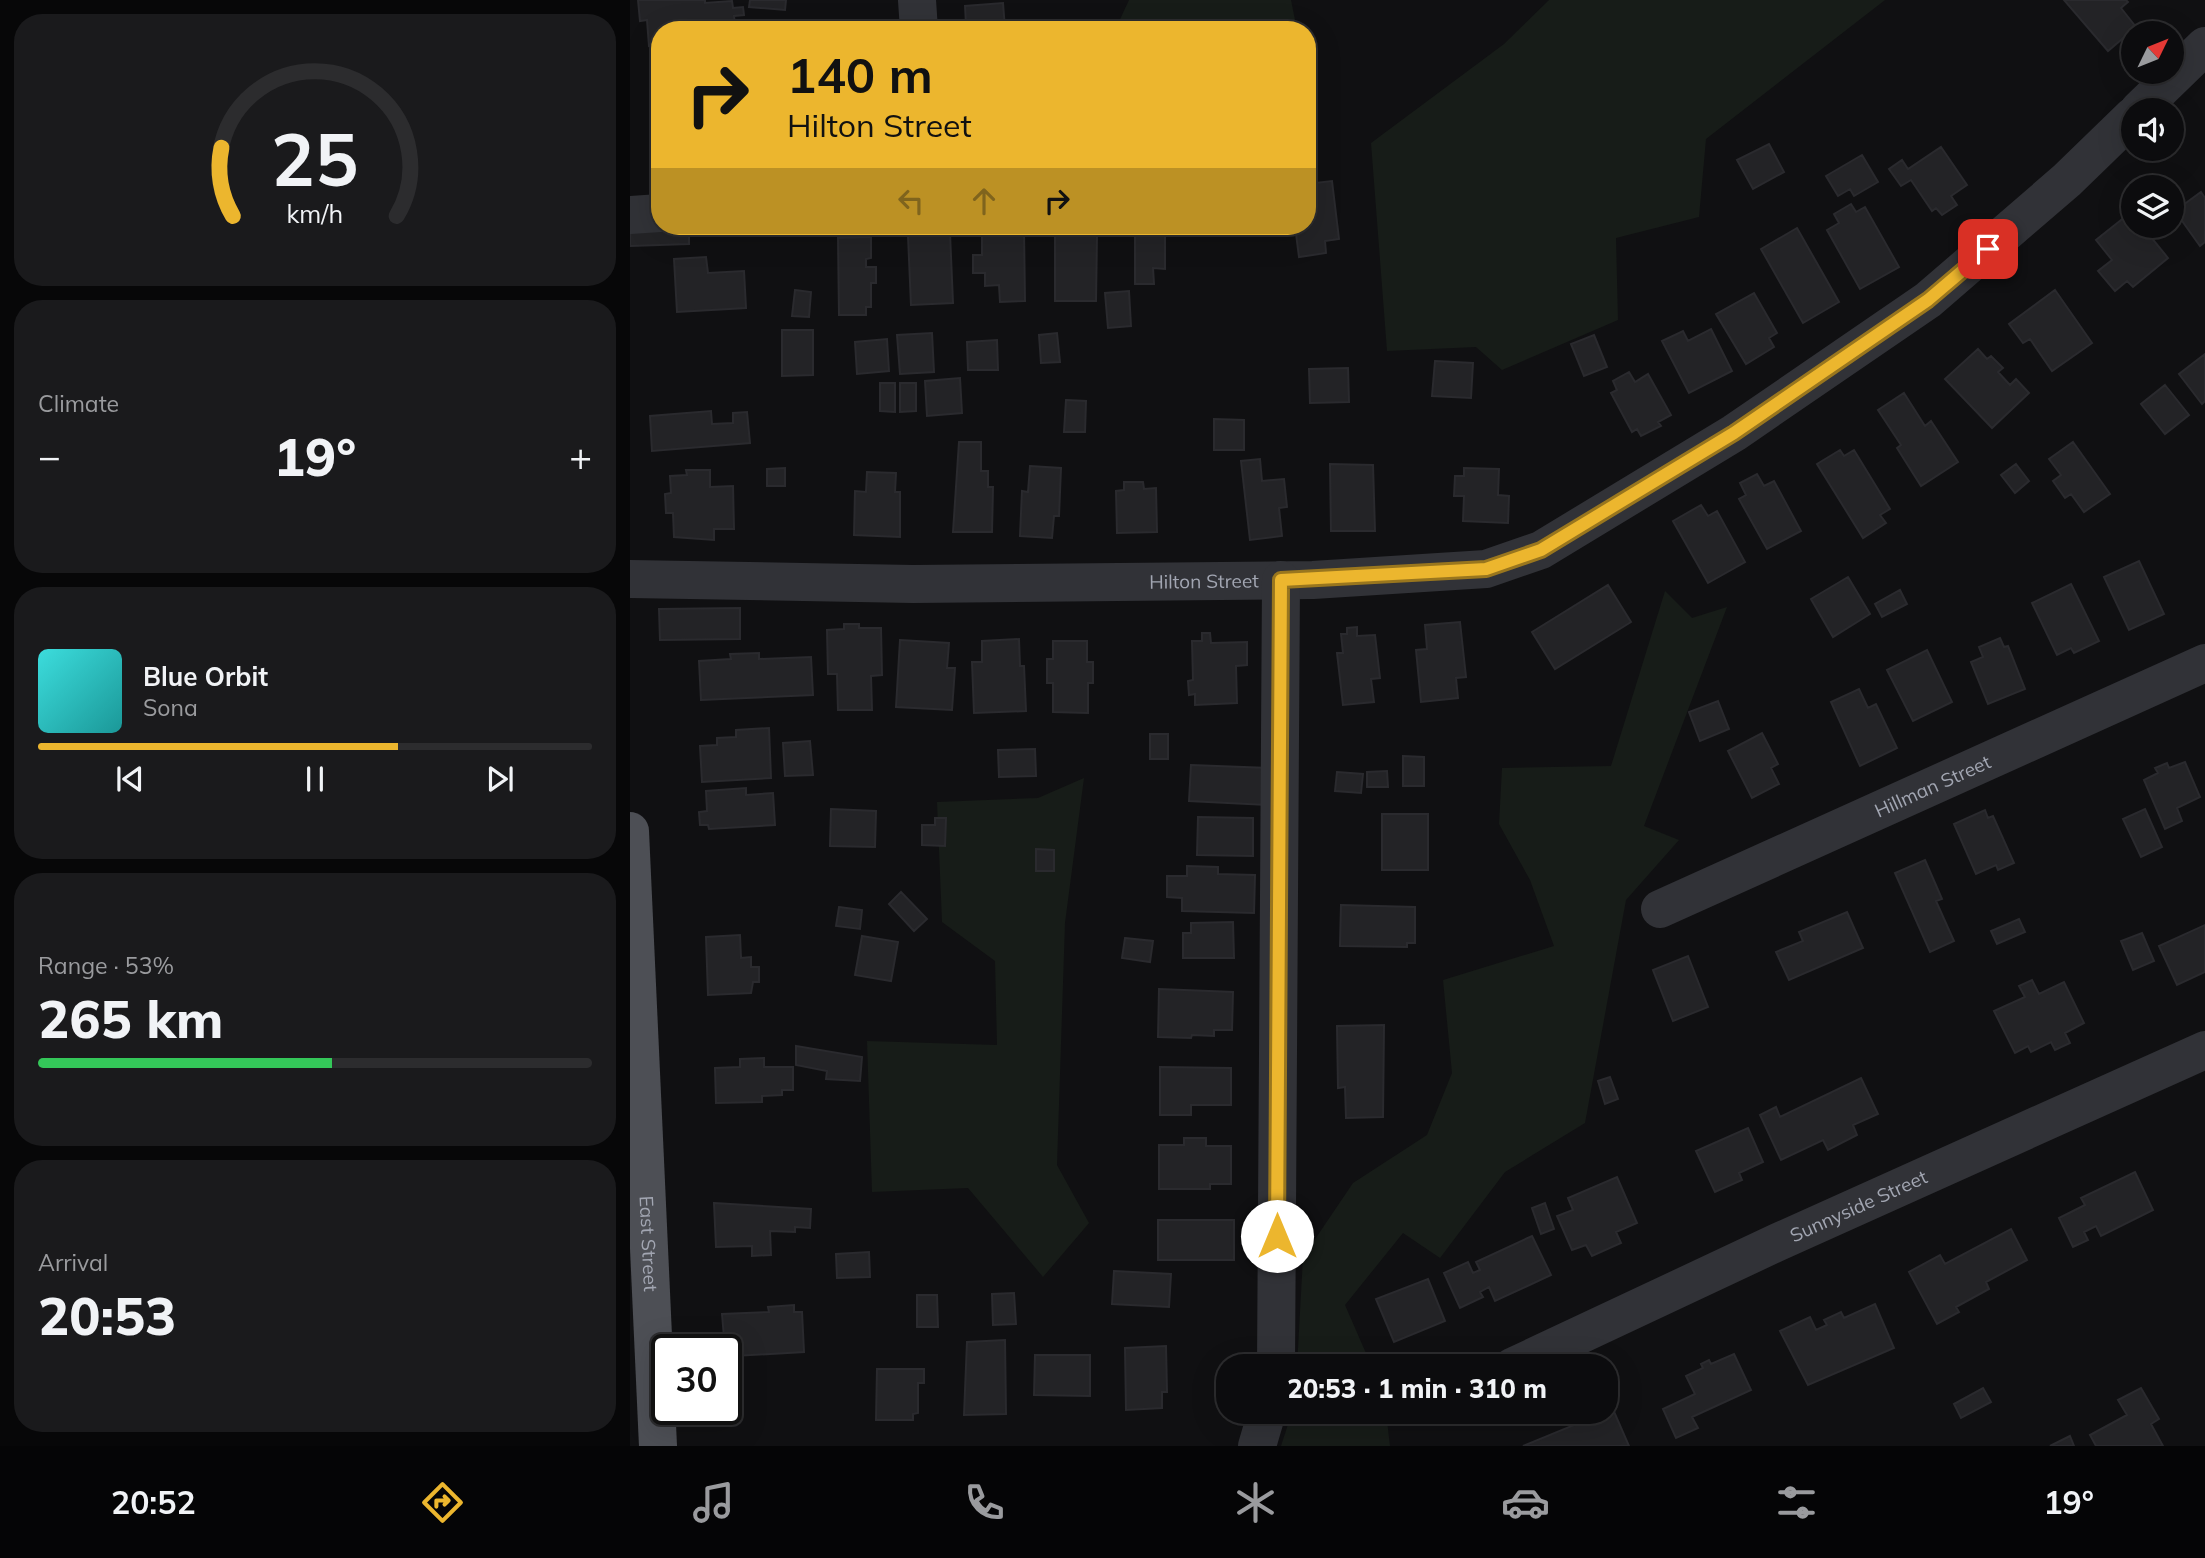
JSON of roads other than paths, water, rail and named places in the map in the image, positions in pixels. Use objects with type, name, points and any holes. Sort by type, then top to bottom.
[{"type":"main road","name":"East Street","points":[[630,831],[637,1140],[658,1446]]},
{"type":"street","points":[[917,0],[918,21]]},
{"type":"street","points":[[2151,98],[2205,46]]},
{"type":"street","name":"Hilton Street","points":[[630,579],[913,584],[1281,580],[1486,569],[1541,550],[1734,433],[1928,300],[2067,180],[2121,128]]},
{"type":"street","points":[[630,215],[651,214]]},
{"type":"street","points":[[1276,1354],[1281,580]]},
{"type":"street","name":"Hillman Street","points":[[1660,909],[2205,663]]},
{"type":"street","name":"Sunnyside Street","points":[[1540,1354],[1790,1236],[2205,1050]]},
{"type":"street","points":[[1257,1446],[1263,1424]]}]
